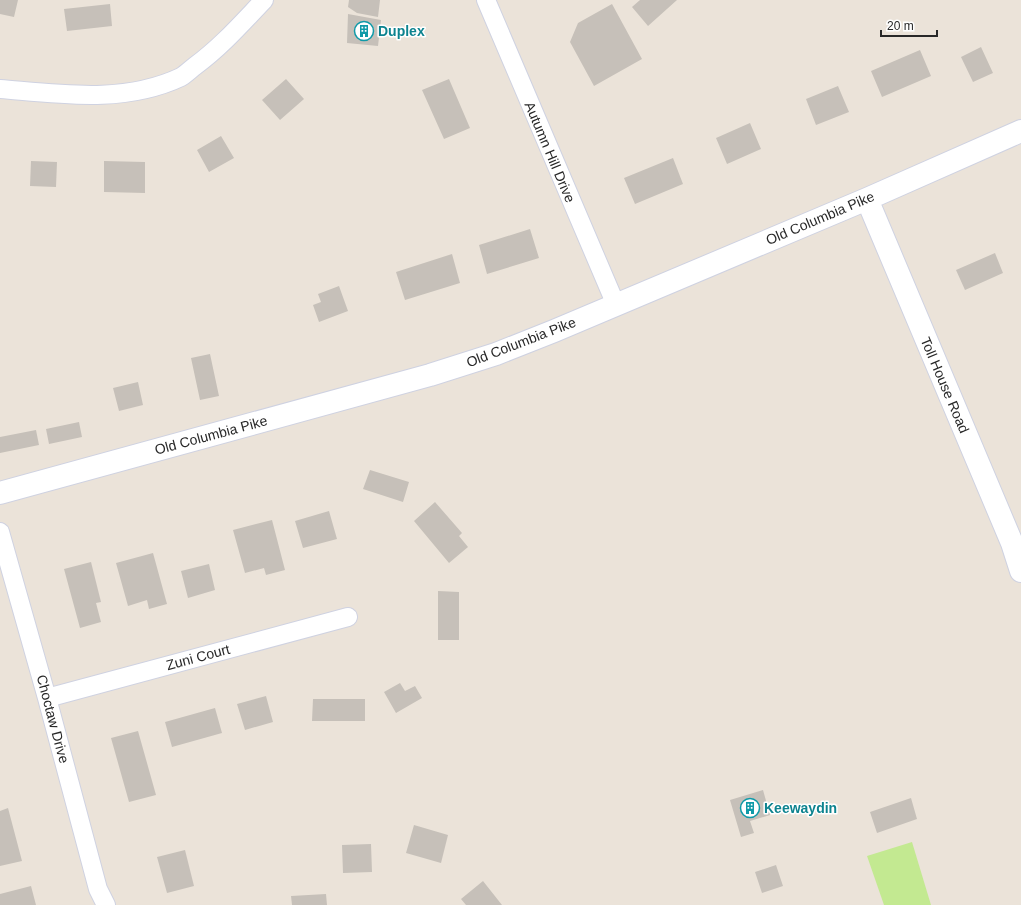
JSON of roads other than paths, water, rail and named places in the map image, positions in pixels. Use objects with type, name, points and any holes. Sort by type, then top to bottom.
[{"type":"street","points":[[0,89],[73,95],[112,95],[148,90],[182,76],[203,60],[264,0]]},
{"type":"street","name":"Autumn Hill Drive","points":[[486,0],[616,305]]},
{"type":"street","name":"Old Columbia Pike","points":[[0,493],[430,375],[496,354],[866,199],[1021,131]]},
{"type":"street","name":"Toll House Road","points":[[866,199],[1012,543],[1021,571]]},
{"type":"street","name":"Choctaw Drive","points":[[0,532],[47,698],[98,889],[106,905]]},
{"type":"street","name":"Zuni Court","points":[[47,698],[348,617]]},
{"type":"place","name":"Duplex","points":[[364,31]]},
{"type":"place","name":"Keewaydin","points":[[750,808]]}]
